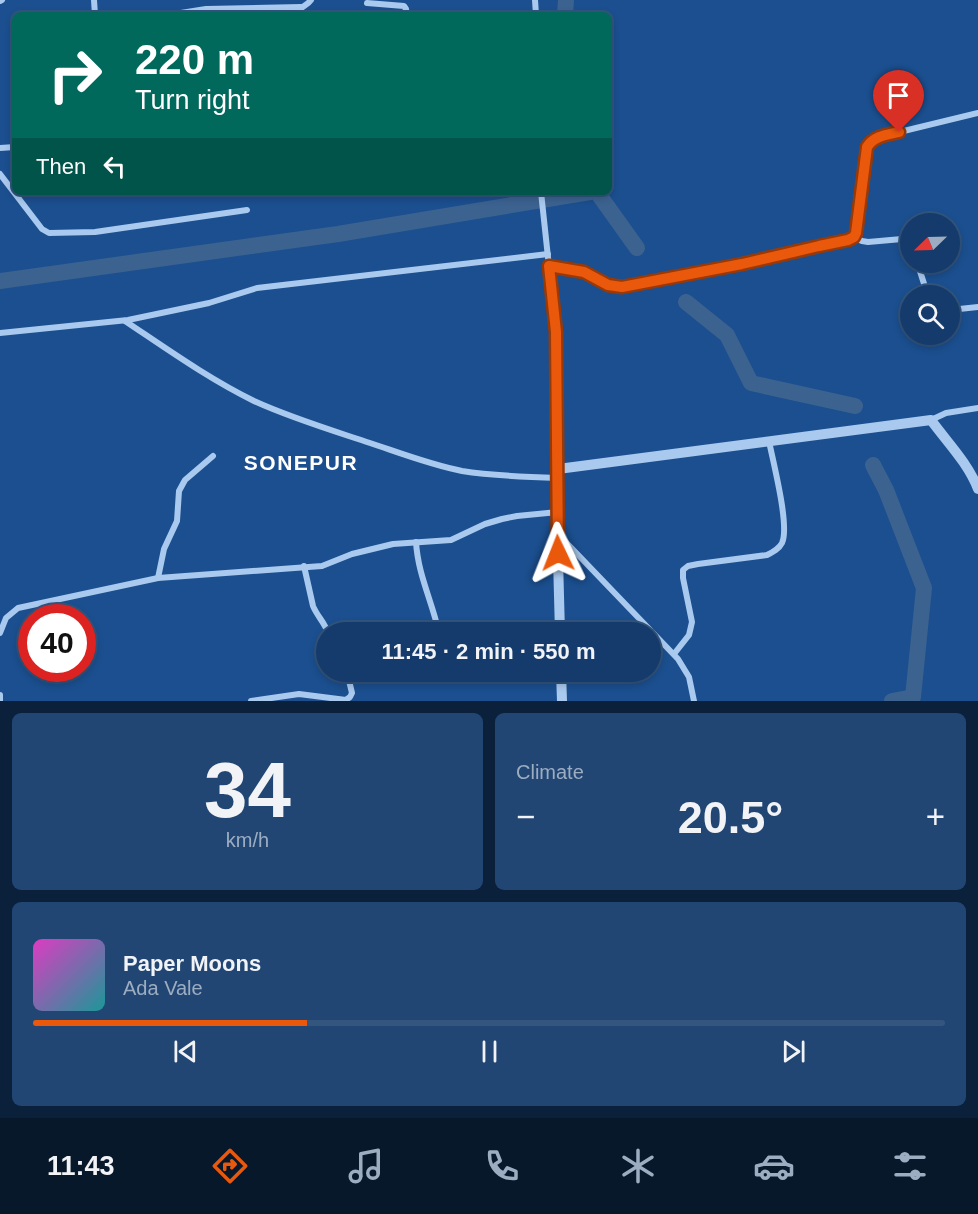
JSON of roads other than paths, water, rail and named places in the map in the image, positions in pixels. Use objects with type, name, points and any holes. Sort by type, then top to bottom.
[{"type":"street","points":[[187,12],[206,9],[301,7],[311,0]]},
{"type":"street","points":[[367,3],[404,6],[406,12]]},
{"type":"street","points":[[300,12],[301,7]]},
{"type":"street","points":[[549,266],[584,272],[608,285],[622,287],[742,264],[848,240],[856,233],[867,147],[871,141],[879,136],[978,113]]},
{"type":"street","points":[[0,174],[12,190]]},
{"type":"street","points":[[16,195],[42,229],[49,233],[95,232],[247,210]]},
{"type":"street","points":[[541,195],[556,332],[560,622]]},
{"type":"street","points":[[854,237],[868,242],[900,239]]},
{"type":"street","points":[[0,333],[125,321],[209,303],[257,288],[548,254]]},
{"type":"street","points":[[960,309],[978,308]]},
{"type":"street","points":[[125,321],[231,388],[277,411],[407,456],[460,470],[503,476],[558,473],[769,441],[931,420],[946,413],[978,408]]},
{"type":"street","points":[[931,420],[974,474],[978,489]]},
{"type":"street","points":[[674,654],[689,635],[692,622],[683,570],[688,566],[698,564],[768,555],[783,542],[784,519],[769,441]]},
{"type":"street","points":[[158,578],[165,549],[176,526],[179,491],[193,473],[213,456]]},
{"type":"street","points":[[0,633],[6,618],[18,608],[158,578],[322,566],[373,548],[393,544],[451,540],[485,524],[502,519],[558,512]]},
{"type":"street","points":[[557,533],[674,654],[689,677],[694,701]]},
{"type":"street","points":[[416,542],[419,567],[436,622]]},
{"type":"street","points":[[304,566],[313,606],[323,622]]},
{"type":"street","points":[[251,701],[299,694],[346,700],[352,693],[349,682]]},
{"type":"street","points":[[561,682],[562,701]]},
{"type":"street","points":[[0,695],[0,701]]},
{"type":"waterway","points":[[565,12],[566,0]]},
{"type":"waterway","points":[[0,281],[338,234],[572,195]]},
{"type":"waterway","points":[[599,195],[637,248]]},
{"type":"waterway","points":[[686,302],[727,335],[751,383],[855,406]]},
{"type":"waterway","points":[[873,465],[886,490],[924,588],[913,697],[892,701]]},
{"type":"district","name":"SONEPUR","points":[[301,463]]}]
